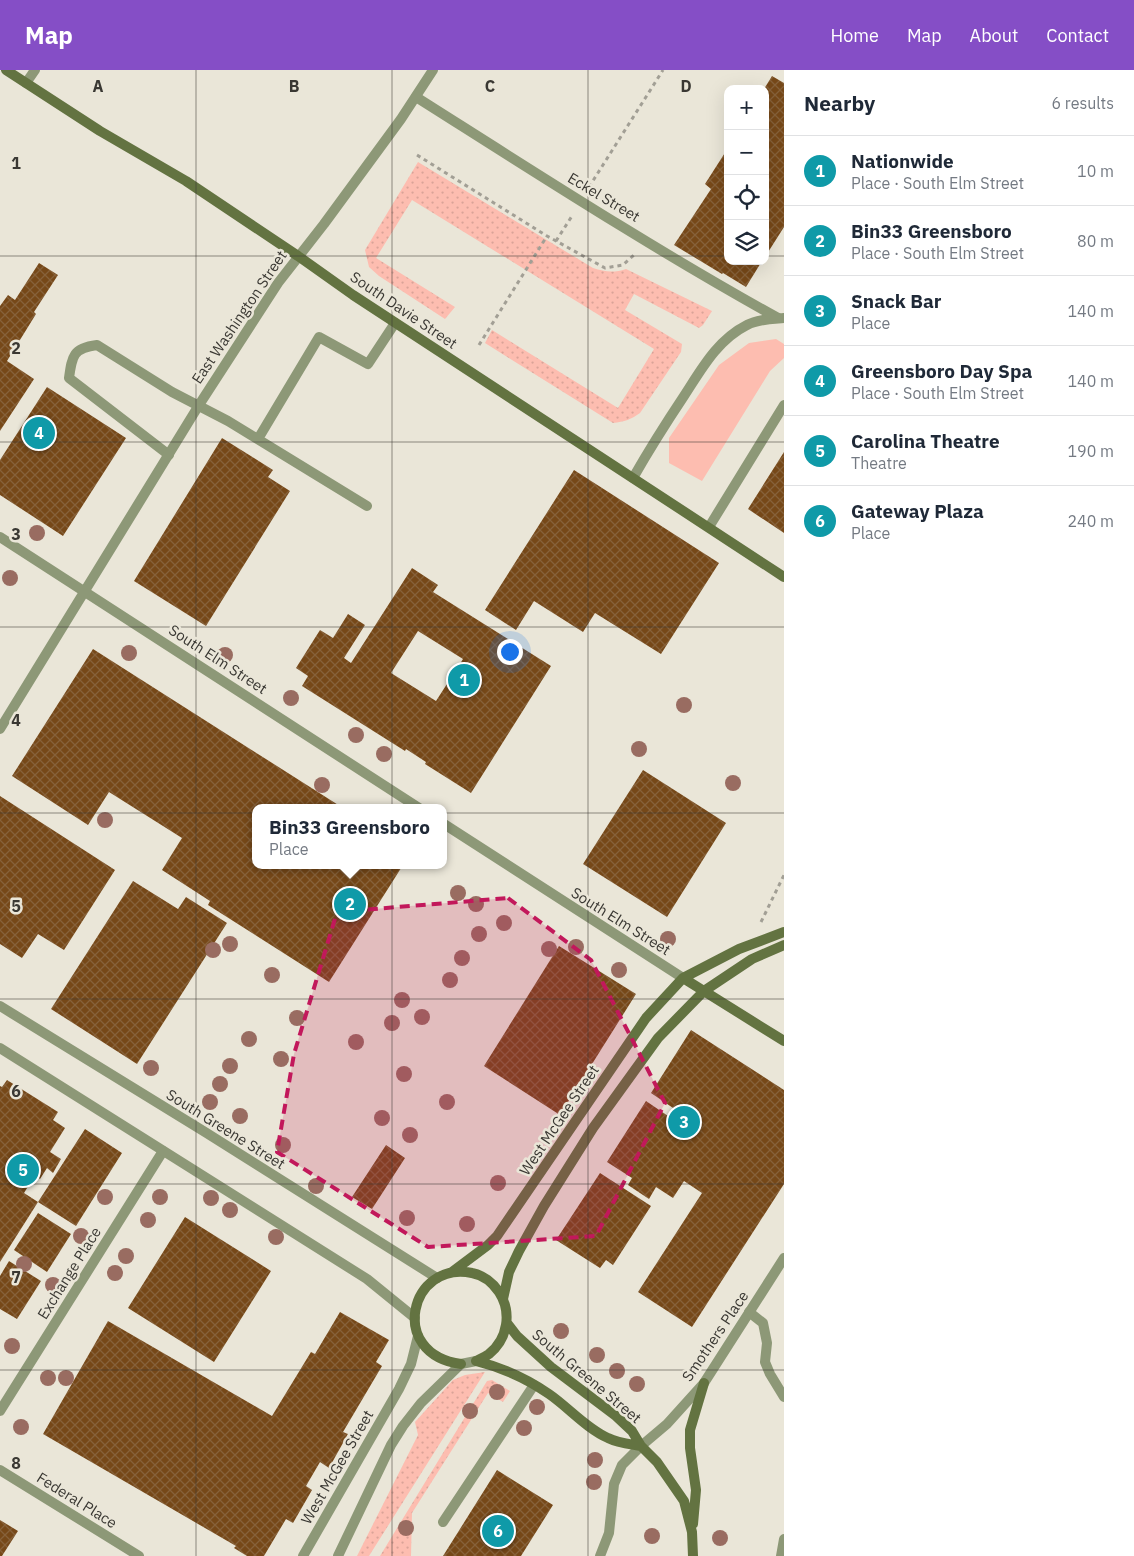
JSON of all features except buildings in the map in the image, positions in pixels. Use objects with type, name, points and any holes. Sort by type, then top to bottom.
[{"type":"main road","name":"South Davie Street","points":[[6,70],[100,131],[186,181],[395,323],[784,577]]},
{"type":"main road","points":[[683,978],[750,944],[784,932]]},
{"type":"main road","points":[[503,1299],[509,1272],[544,1206],[593,1128],[658,1038],[704,991],[752,959],[784,945]]},
{"type":"main road","name":"South Elm Street","points":[[683,978],[784,1041]]},
{"type":"main road","name":"West McGee Street","points":[[452,1272],[497,1236],[646,1018],[683,978]]},
{"type":"main road","points":[[461,1364],[447,1362],[434,1356],[425,1348],[418,1336],[415,1318],[416,1306],[420,1295],[437,1278],[452,1272],[464,1271],[488,1280],[497,1288],[503,1299],[507,1314],[507,1323],[499,1344],[489,1354],[476,1362]]},
{"type":"main road","name":"South Greene Street","points":[[507,1323],[523,1343],[551,1367],[616,1416],[632,1431],[641,1446]]},
{"type":"main road","name":"South Greene Street","points":[[476,1362],[498,1366],[550,1394],[602,1435],[622,1443],[641,1446]]},
{"type":"main road","points":[[692,1532],[696,1490],[690,1448],[690,1430],[704,1383]]},
{"type":"main road","points":[[641,1446],[657,1462],[684,1501],[692,1532],[694,1556]]},
{"type":"street","points":[[26,83],[35,70]]},
{"type":"street","name":"East Washington Street","points":[[0,730],[199,405],[278,283],[324,224],[416,97],[433,70]]},
{"type":"street","name":"Eckel Street","points":[[416,97],[725,289],[781,318]]},
{"type":"street","points":[[633,478],[658,435],[709,358],[726,339],[754,321],[781,318]]},
{"type":"street","points":[[258,439],[319,337],[368,364],[395,323]]},
{"type":"street","points":[[169,455],[68,378],[74,355],[83,347],[97,345],[172,392],[199,405],[258,439],[367,506]]},
{"type":"street","points":[[709,527],[784,405]]},
{"type":"street","name":"South Elm Street","points":[[0,537],[413,804]]},
{"type":"street","name":"South Elm Street","points":[[447,826],[683,978]]},
{"type":"street","name":"South Greene Street","points":[[0,1006],[437,1278]]},
{"type":"street","points":[[0,1048],[367,1279],[415,1318]]},
{"type":"street","name":"Exchange Place","points":[[0,1411],[163,1151]]},
{"type":"street","name":"Smothers Place","points":[[600,1556],[609,1533],[614,1484],[622,1465],[667,1424],[704,1383],[784,1258]]},
{"type":"street","points":[[750,1312],[763,1324],[767,1342],[765,1362],[784,1398]]},
{"type":"street","name":"West McGee Street","points":[[303,1556],[399,1389],[411,1364],[418,1336]]},
{"type":"street","points":[[338,1556],[391,1445],[403,1426],[421,1403],[461,1364],[476,1362]]},
{"type":"street","points":[[443,1522],[534,1385]]},
{"type":"street","name":"Federal Place","points":[[0,1470],[139,1556]]},
{"type":"street","points":[[781,1556],[784,1540]]},
{"type":"path","points":[[556,241],[663,70]]},
{"type":"path","points":[[417,155],[547,236],[605,268],[623,265],[648,242]]},
{"type":"path","points":[[479,344],[547,236]]},
{"type":"path","points":[[750,944],[784,875]]},
{"type":"highlighted area","points":[[508,898],[591,960],[665,1103],[596,1236],[428,1247],[277,1152],[294,1054],[337,912]]},
{"type":"shaded area","points":[[418,162],[593,268],[610,272],[626,269],[712,311],[699,328],[634,294],[625,310],[682,344],[681,352],[640,413],[628,420],[613,423],[485,343],[492,330],[618,408],[654,349],[412,200],[376,258],[455,307],[445,319],[379,276],[369,267],[365,250]]},
{"type":"shaded area","points":[[776,339],[784,344],[784,358],[770,371],[702,481],[669,463],[669,438],[719,365],[749,343]]},
{"type":"shaded area","points":[[485,1372],[369,1556],[357,1556],[418,1435],[415,1422],[453,1380],[465,1375]]},
{"type":"shaded area","points":[[492,1380],[510,1391],[503,1402],[488,1393],[412,1513],[411,1556],[380,1556],[487,1381]]},
{"type":"place","name":"Greensboro Day Spa","points":[[39,433]]},
{"type":"place","name":"Nationwide","points":[[464,680]]},
{"type":"place","name":"Bin33 Greensboro","points":[[350,904]]},
{"type":"place","name":"Snack Bar","points":[[684,1122]]},
{"type":"place","name":"Carolina Theatre","points":[[23,1170]]},
{"type":"place","name":"Gateway Plaza","points":[[498,1531]]}]
